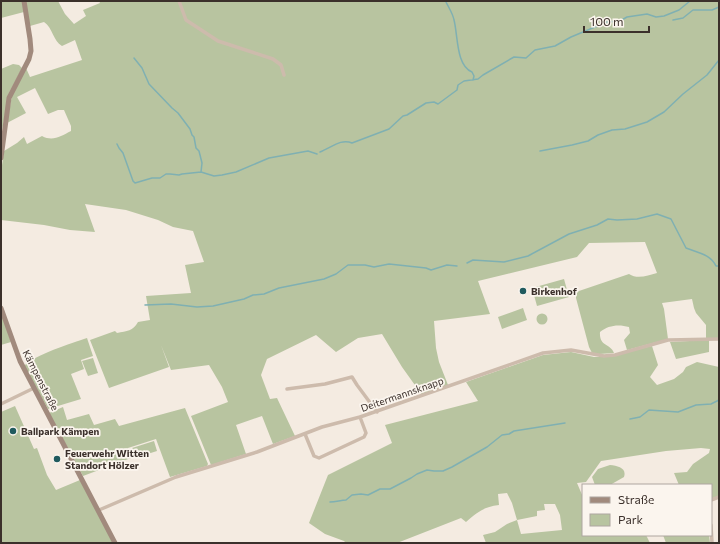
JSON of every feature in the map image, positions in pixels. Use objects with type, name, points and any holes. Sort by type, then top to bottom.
[{"type":"street","points":[[1,158],[9,98],[29,59],[31,51],[24,1]]},
{"type":"street","points":[[179,1],[186,20],[218,41],[273,59],[281,65],[284,75]]},
{"type":"street","name":"Kämpenstraße","points":[[1,308],[17,353],[115,543]]},
{"type":"street","name":"Deitermannsknapp","points":[[99,510],[176,477],[257,452],[322,427],[377,412],[543,353],[571,350],[604,356],[615,355],[668,340],[719,339]]},
{"type":"street","points":[[287,389],[325,384],[352,377],[377,412]]},
{"type":"street","points":[[1,404],[34,388]]},
{"type":"street","points":[[305,434],[314,456],[319,458],[365,436],[366,433],[360,417]]},
{"type":"green space","points":[[1,1],[22,1],[24,12],[1,18]]},
{"type":"green space","points":[[25,1],[58,1],[65,14],[74,24],[86,16],[83,10],[100,3],[99,1],[719,1],[719,338],[706,338],[706,325],[696,313],[692,299],[662,303],[668,339],[627,350],[624,340],[630,333],[629,327],[614,326],[606,328],[600,332],[600,337],[603,343],[614,353],[592,353],[589,347],[576,298],[576,292],[629,274],[639,277],[657,273],[645,242],[589,243],[577,257],[478,281],[490,314],[434,321],[436,348],[439,362],[448,385],[422,395],[402,367],[382,334],[358,338],[336,352],[316,335],[267,359],[261,375],[270,399],[277,398],[295,436],[273,444],[262,416],[236,425],[246,454],[211,465],[191,416],[228,402],[222,387],[209,365],[171,370],[161,345],[169,367],[109,388],[90,340],[115,331],[117,333],[127,331],[132,329],[138,322],[150,320],[146,296],[191,293],[185,265],[204,262],[193,231],[173,227],[158,220],[126,210],[85,204],[95,232],[1,220],[1,172],[4,151],[24,137],[27,144],[42,136],[46,138],[53,138],[71,131],[71,126],[64,110],[58,110],[48,114],[35,88],[17,97],[26,113],[7,123],[12,95],[26,68],[30,77],[82,60],[75,40],[62,46],[44,22],[30,26]]},
{"type":"green space","points":[[13,64],[19,65],[22,68],[9,93],[1,136],[1,69]]},
{"type":"green space","points":[[564,279],[569,297],[537,306],[532,288]]},
{"type":"green space","points":[[523,308],[527,320],[502,329],[498,317]]},
{"type":"green space","points":[[1,312],[11,342],[1,345]]},
{"type":"green space","points":[[540,314],[544,314],[546,315],[546,323],[540,324],[537,321],[537,317]]},
{"type":"green space","points":[[87,338],[93,356],[81,360],[84,369],[71,374],[81,399],[48,409],[24,366],[44,354]]},
{"type":"green space","points":[[709,340],[709,352],[676,359],[670,342]]},
{"type":"green space","points":[[652,346],[658,365],[650,377],[657,385],[674,379],[683,372],[686,367],[697,362],[719,367],[719,496],[712,499],[712,484],[679,484],[674,473],[687,472],[693,464],[709,453],[710,449],[701,448],[666,451],[601,461],[586,482],[577,483],[582,495],[582,536],[646,536],[650,543],[486,543],[483,535],[495,532],[507,524],[517,520],[512,503],[507,493],[498,494],[499,505],[481,510],[466,522],[461,518],[397,543],[346,543],[325,534],[309,523],[328,475],[392,443],[385,425],[478,401],[466,382],[543,355],[571,352],[594,357],[606,357]],"holes":[[[544,504],[555,504],[560,515],[562,530],[521,534],[517,520],[537,516],[537,511],[545,510]]]},
{"type":"green space","points":[[93,358],[98,373],[88,376],[82,361]]},
{"type":"green space","points":[[15,406],[34,449],[37,448],[47,475],[56,490],[80,480],[114,543],[1,543],[1,412]]},
{"type":"green space","points":[[63,407],[67,420],[89,414],[94,425],[115,419],[119,426],[185,408],[208,464],[207,466],[170,477],[156,439],[128,448],[131,458],[83,476],[49,413]]},
{"type":"green space","points":[[154,441],[157,451],[135,458],[132,448]]},
{"type":"green space","points":[[610,465],[619,467],[625,474],[624,477],[612,484],[595,484],[592,477],[598,469]]},
{"type":"green space","points":[[663,536],[709,536],[710,543],[666,543]]},
{"type":"waterway","points":[[320,152],[340,143],[352,143],[389,129],[403,116],[426,103],[434,102],[438,104],[457,90],[458,85],[464,81],[478,79],[514,57],[526,58],[535,50],[555,46],[571,37],[607,22],[620,21],[627,17],[647,14],[656,17],[664,16],[679,10],[690,1]]},
{"type":"waterway","points":[[446,2],[453,18],[460,57],[467,69],[472,72],[474,76],[473,80]]},
{"type":"waterway","points":[[673,20],[683,18],[693,10],[712,10],[719,7]]},
{"type":"waterway","points":[[134,58],[142,68],[149,84],[178,113],[190,129],[194,137],[196,148],[199,151],[202,163],[201,172]]},
{"type":"waterway","points":[[540,151],[588,141],[598,135],[612,130],[625,129],[647,122],[664,112],[683,94],[707,75],[719,60]]},
{"type":"waterway","points":[[117,144],[123,153],[135,183],[152,178],[160,178],[166,174],[179,175],[201,172],[214,176],[222,175],[236,172],[269,158],[308,151],[317,154]]},
{"type":"waterway","points":[[467,263],[473,260],[504,262],[528,256],[569,234],[597,225],[608,219],[637,219],[657,214],[671,219],[686,248],[707,256],[716,266],[719,266]]},
{"type":"waterway","points":[[145,305],[171,304],[197,307],[213,306],[244,299],[253,295],[264,294],[279,288],[324,279],[336,274],[348,265],[365,265],[374,267],[389,264],[426,268],[431,270],[447,265],[457,266]]},
{"type":"waterway","points":[[630,419],[640,417],[649,410],[678,412],[696,405],[711,404],[719,400]]},
{"type":"waterway","points":[[330,502],[346,500],[352,495],[368,495],[380,489],[390,489],[427,470],[443,471],[487,447],[502,435],[509,434],[514,431],[565,423]]},
{"type":"place","name":"Birkenhof","points":[[523,291]]},
{"type":"place","name":"Ballpark Kämpen","points":[[13,431]]},
{"type":"place","name":"Feuerwehr Witten Standort Hölzer","points":[[57,459]]}]
